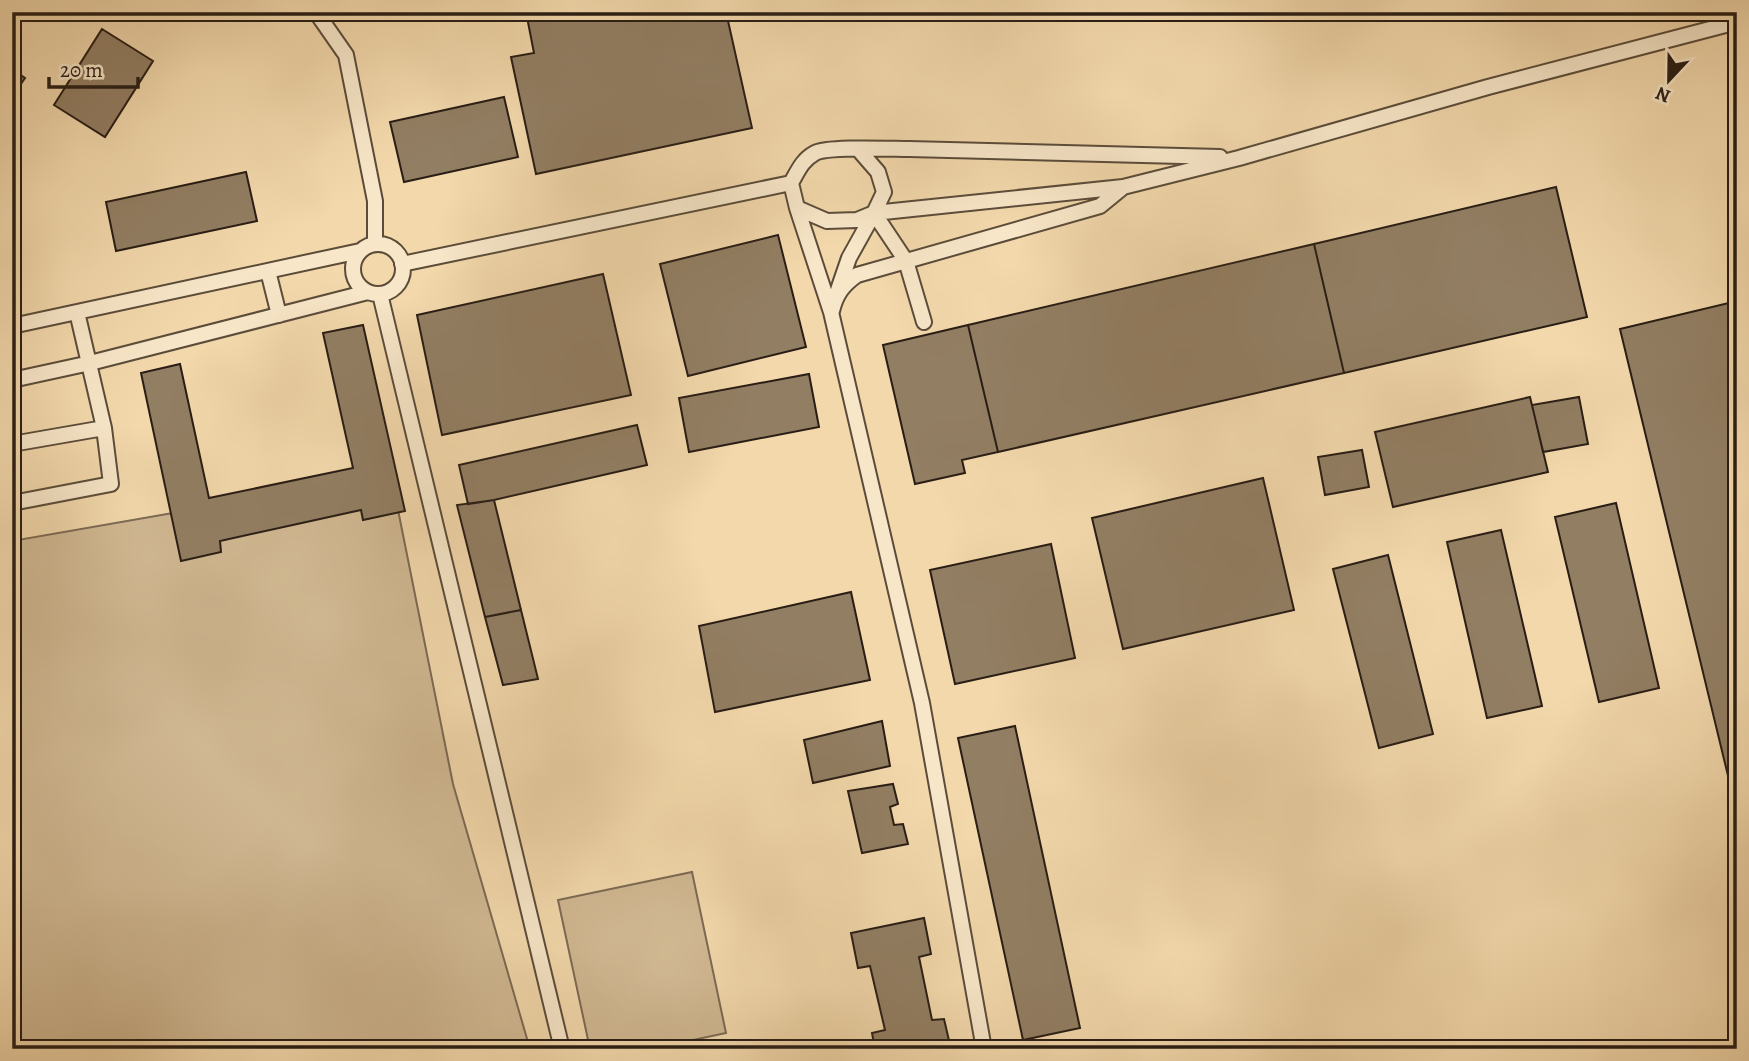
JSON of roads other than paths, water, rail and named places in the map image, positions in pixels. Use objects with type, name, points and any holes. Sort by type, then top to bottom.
[{"type":"lane","points":[[316,12],[346,55],[375,201],[375,243]]},
{"type":"lane","points":[[797,208],[827,221],[857,220],[874,213],[1123,187],[1737,22]]},
{"type":"lane","points":[[831,312],[849,258],[884,192],[878,172],[859,149]]},
{"type":"lane","points":[[984,1049],[922,703],[831,312],[791,183],[803,162],[818,151],[909,149],[1239,158]]},
{"type":"lane","points":[[402,264],[791,183]]},
{"type":"lane","points":[[836,295],[857,275],[1100,206],[1123,187]]},
{"type":"lane","points":[[874,213],[906,261],[924,322]]},
{"type":"lane","points":[[12,326],[360,251],[375,243],[391,248],[397,253],[402,264],[402,278],[392,290],[12,380]]},
{"type":"lane","points":[[360,251],[352,265],[355,282],[361,288],[374,293]]},
{"type":"lane","points":[[268,271],[279,315]]},
{"type":"lane","points":[[374,293],[562,1049]]},
{"type":"lane","points":[[12,503],[111,484],[104,428],[77,312]]},
{"type":"lane","points":[[12,444],[104,428]]}]
